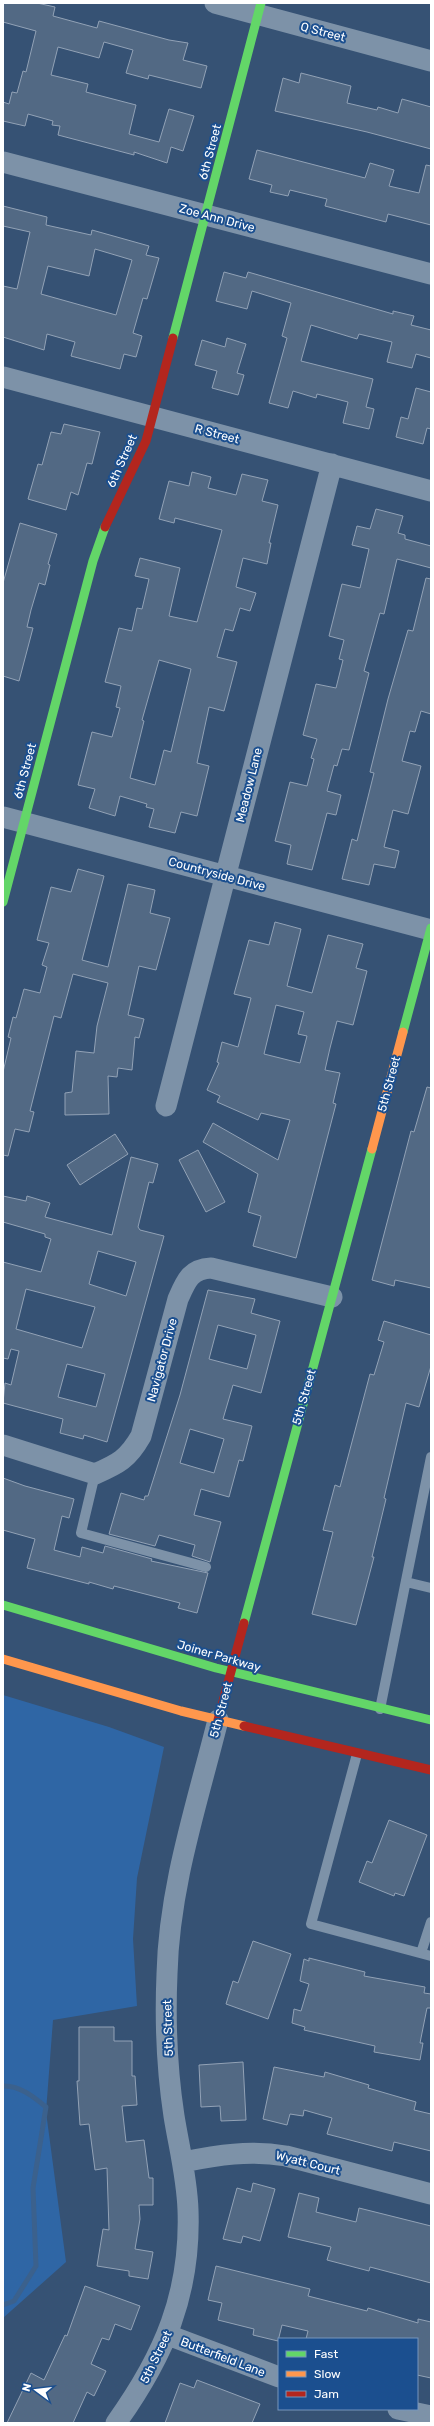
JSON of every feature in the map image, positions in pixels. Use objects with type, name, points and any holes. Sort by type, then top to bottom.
[{"type":"street","name":"Q Street","points":[[215,3],[259,9],[431,61]]},
{"type":"street","name":"6th Street","points":[[3,902],[101,535],[146,441],[151,416],[206,215],[259,9]]},
{"type":"street","name":"Zoe Ann Drive","points":[[3,162],[431,274]]},
{"type":"street","name":"R Street","points":[[3,377],[431,491]]},
{"type":"street","name":"Meadow Lane","points":[[166,1106],[332,464]]},
{"type":"street","name":"Countryside Drive","points":[[3,818],[431,929]]},
{"type":"street","name":"5th Street","points":[[116,2423],[147,2379],[168,2335],[180,2295],[188,2245],[188,2211],[170,2074],[167,1976],[168,1933],[180,1866],[431,929]]},
{"type":"street","name":"Navigator Drive","points":[[95,1474],[117,1464],[132,1453],[141,1436],[178,1299],[188,1277],[200,1269],[211,1268],[332,1297]]},
{"type":"street","points":[[3,1445],[95,1474]]},
{"type":"street","name":"Joiner Parkway","points":[[3,1605],[76,1628],[231,1672],[380,1709],[431,1720]]},
{"type":"street","points":[[3,1659],[218,1720],[431,1770]]},
{"type":"street","name":"Wyatt Court","points":[[182,2162],[241,2152],[262,2152],[286,2156],[431,2194]]},
{"type":"street","name":"Butterfield Lane","points":[[168,2335],[278,2377]]},
{"type":"street","points":[[403,2410],[431,2416]]},
{"type":"lane","points":[[380,1709],[431,1457]]},
{"type":"lane","points":[[95,1474],[80,1533],[206,1567]]},
{"type":"lane","points":[[406,1582],[431,1588]]},
{"type":"lane","points":[[358,1754],[311,1924],[426,1955],[431,1922]]},
{"type":"shaded area","points":[[3,1695],[109,1727],[164,1747],[137,1878],[133,1939],[137,2006],[53,2020],[46,2112],[66,2262],[3,2318]]},
{"type":"building","points":[[3,3],[37,3],[55,7],[53,16],[97,28],[99,21],[169,40],[188,43],[183,60],[207,66],[201,88],[149,75],[148,79],[126,73],[133,50],[104,42],[99,58],[58,47],[51,75],[88,84],[86,92],[136,105],[129,134],[159,142],[169,109],[194,116],[183,151],[171,147],[167,163],[134,152],[134,155],[58,135],[60,126],[52,125],[53,121],[28,114],[25,126],[3,121],[3,102],[9,104],[12,92],[17,93],[23,71],[26,72],[36,31],[3,22]]},
{"type":"building","points":[[301,73],[351,86],[347,103],[377,110],[378,107],[398,113],[402,99],[431,107],[431,149],[367,132],[275,111],[283,78],[299,83]]},
{"type":"building","points":[[257,150],[365,178],[370,163],[394,170],[389,186],[419,193],[426,165],[431,166],[431,225],[388,214],[386,222],[325,206],[327,199],[290,190],[288,196],[270,192],[272,185],[249,179]]},
{"type":"building","points":[[3,206],[47,217],[46,225],[91,235],[92,230],[149,246],[146,255],[159,258],[147,299],[143,298],[133,333],[142,336],[136,357],[124,354],[120,369],[71,356],[75,342],[47,334],[44,350],[3,337],[3,286],[17,289],[30,232],[3,226]],"holes":[[[95,249],[132,260],[116,315],[41,294],[48,266],[89,276]]]},
{"type":"building","points":[[224,272],[246,278],[248,272],[393,314],[393,311],[414,316],[411,325],[431,330],[431,358],[416,354],[412,368],[387,362],[392,342],[359,334],[357,339],[311,325],[301,361],[373,379],[366,407],[374,409],[369,429],[343,423],[348,402],[317,394],[316,398],[293,391],[288,408],[269,403],[287,338],[282,336],[291,303],[252,291],[247,309],[216,301]]},
{"type":"building","points":[[227,338],[246,344],[237,373],[244,375],[238,395],[212,388],[217,371],[195,365],[202,340],[225,347]]},
{"type":"building","points":[[416,388],[431,392],[431,429],[427,428],[423,444],[396,437],[401,417],[408,419]]},
{"type":"building","points":[[64,424],[100,432],[92,464],[87,463],[78,495],[71,492],[66,510],[28,499],[38,464],[42,465],[51,432],[61,434]]},
{"type":"building","points":[[192,472],[211,477],[208,488],[236,495],[242,474],[268,480],[262,501],[278,505],[269,543],[271,543],[267,564],[243,558],[236,587],[256,593],[250,611],[240,608],[233,631],[225,629],[217,657],[237,662],[224,711],[209,707],[197,763],[209,766],[197,816],[181,812],[175,833],[149,827],[154,809],[146,807],[147,804],[120,796],[115,816],[89,808],[95,789],[78,785],[92,732],[112,737],[120,708],[116,707],[121,686],[105,682],[119,628],[132,631],[137,608],[142,609],[149,579],[135,576],[140,558],[180,568],[169,616],[197,622],[222,530],[175,518],[174,523],[159,519],[169,481],[189,486]],"holes":[[[159,660],[191,669],[171,752],[164,750],[155,785],[130,778],[144,721],[142,720]]]},
{"type":"building","points":[[376,509],[403,516],[398,533],[405,535],[405,539],[431,546],[431,568],[397,559],[384,614],[380,613],[364,671],[369,673],[349,750],[342,749],[337,766],[334,765],[327,791],[341,795],[336,815],[327,813],[312,870],[287,864],[291,845],[275,841],[290,782],[307,786],[314,759],[311,758],[317,739],[303,735],[316,684],[336,688],[343,660],[339,659],[344,640],[329,636],[342,584],[360,588],[369,549],[352,545],[357,526],[370,529]]},
{"type":"building","points":[[20,523],[57,534],[48,564],[50,565],[45,585],[39,583],[31,610],[27,627],[33,628],[19,681],[3,676],[3,583]]},
{"type":"building","points":[[426,578],[431,579],[431,714],[421,711],[415,732],[410,731],[402,761],[421,766],[408,814],[393,810],[384,847],[399,851],[395,868],[374,864],[369,885],[342,879],[352,839],[357,841],[374,773],[370,772],[388,699],[408,630],[413,631]]},
{"type":"building","points":[[78,869],[104,876],[82,960],[108,967],[128,884],[155,890],[150,913],[170,918],[156,970],[139,966],[128,1015],[144,1019],[139,1038],[135,1037],[132,1070],[118,1068],[117,1077],[108,1076],[109,1114],[65,1115],[65,1093],[72,1092],[76,1051],[94,1053],[97,1026],[108,983],[73,974],[61,1018],[54,1016],[30,1111],[34,1112],[29,1132],[15,1129],[8,1156],[3,1155],[3,1072],[11,1038],[8,1037],[13,1017],[16,1018],[24,989],[40,993],[47,967],[42,965],[49,943],[37,940],[51,887],[71,892]]},
{"type":"building","points":[[275,922],[301,929],[287,986],[312,993],[328,935],[363,944],[356,968],[367,971],[353,1025],[337,1021],[330,1048],[325,1070],[340,1073],[333,1103],[336,1104],[296,1258],[253,1246],[261,1216],[248,1212],[258,1174],[203,1142],[213,1123],[278,1160],[290,1120],[261,1113],[258,1120],[217,1102],[220,1096],[207,1090],[219,1063],[217,1062],[222,1042],[238,1047],[251,998],[234,994],[249,940],[269,945]],"holes":[[[276,1005],[304,1012],[298,1034],[307,1036],[300,1063],[264,1054]]]},
{"type":"building","points":[[427,1087],[431,1088],[431,1288],[395,1280],[394,1286],[372,1280],[411,1131],[414,1132]]},
{"type":"building","points":[[115,1134],[128,1154],[80,1185],[67,1165]]},
{"type":"building","points":[[198,1150],[225,1202],[206,1212],[179,1160]]},
{"type":"building","points":[[131,1157],[158,1164],[153,1183],[149,1182],[138,1227],[140,1230],[164,1236],[107,1442],[84,1435],[83,1439],[60,1433],[63,1419],[3,1403],[5,1383],[11,1385],[19,1351],[11,1349],[8,1359],[3,1358],[3,1262],[41,1272],[51,1239],[45,1237],[45,1234],[3,1222],[3,1196],[26,1201],[27,1196],[50,1203],[45,1217],[112,1235]],"holes":[[[98,1251],[136,1262],[126,1296],[89,1284]],[[26,1289],[95,1307],[82,1348],[16,1329]],[[67,1364],[105,1374],[96,1407],[58,1397]]]},
{"type":"building","points":[[208,1290],[255,1299],[251,1313],[280,1321],[261,1393],[233,1385],[223,1419],[252,1426],[243,1461],[239,1460],[229,1497],[201,1489],[194,1515],[221,1522],[210,1562],[192,1556],[195,1545],[159,1535],[155,1546],[109,1534],[121,1493],[144,1500],[145,1496],[148,1496],[180,1395]],"holes":[[[218,1325],[256,1335],[247,1369],[209,1359]],[[190,1429],[224,1439],[214,1473],[180,1463]]]},
{"type":"building","points":[[384,1321],[431,1335],[431,1366],[419,1407],[406,1403],[384,1498],[386,1499],[372,1557],[374,1557],[356,1625],[312,1614],[333,1532],[323,1530],[335,1485],[340,1487],[370,1374],[374,1375],[384,1342],[378,1340]]},
{"type":"building","points":[[3,1478],[25,1486],[74,1499],[69,1518],[62,1516],[54,1550],[80,1557],[82,1547],[103,1553],[105,1546],[152,1559],[151,1561],[208,1573],[197,1613],[178,1608],[180,1603],[114,1586],[113,1589],[27,1568],[35,1539],[3,1530]]},
{"type":"building","points":[[389,1820],[427,1835],[404,1896],[395,1893],[394,1896],[359,1882],[367,1861],[372,1863]]},
{"type":"building","points":[[253,1941],[291,1954],[268,2019],[226,2004],[233,1981],[238,1983]]},
{"type":"building","points":[[309,1958],[365,1972],[364,1976],[425,1987],[424,1993],[431,1994],[431,2008],[427,2008],[420,2043],[423,2043],[420,2060],[374,2052],[375,2046],[304,2030],[305,2027],[292,2023],[294,2009],[301,2011],[309,1984],[300,1981],[304,1959],[309,1961]]},
{"type":"building","points":[[79,2027],[114,2027],[114,2041],[132,2041],[132,2076],[135,2076],[137,2105],[122,2106],[126,2142],[144,2140],[149,2178],[153,2178],[153,2205],[139,2205],[140,2219],[135,2249],[153,2252],[148,2279],[129,2276],[129,2271],[97,2266],[103,2229],[109,2230],[107,2168],[95,2170],[89,2124],[80,2125],[77,2081],[79,2081]]},
{"type":"building","points":[[243,2062],[246,2120],[221,2121],[220,2106],[201,2107],[199,2065]]},
{"type":"building","points":[[274,2067],[324,2077],[325,2072],[369,2085],[368,2088],[416,2102],[414,2110],[431,2114],[431,2151],[394,2142],[392,2151],[327,2134],[332,2118],[304,2110],[303,2116],[290,2114],[287,2125],[263,2119]]},
{"type":"building","points":[[253,2183],[275,2189],[260,2241],[243,2236],[241,2243],[223,2239],[237,2188],[251,2192]]},
{"type":"building","points":[[299,2193],[319,2198],[316,2212],[356,2222],[359,2208],[431,2226],[431,2283],[370,2267],[369,2271],[327,2260],[331,2247],[288,2237]]},
{"type":"building","points":[[216,2266],[310,2289],[308,2296],[367,2311],[368,2308],[418,2323],[418,2319],[431,2322],[431,2378],[418,2375],[418,2338],[306,2338],[308,2331],[282,2325],[278,2341],[253,2335],[254,2329],[218,2320],[222,2303],[208,2300]]},
{"type":"building","points":[[85,2286],[140,2306],[131,2330],[115,2324],[109,2340],[102,2338],[91,2364],[106,2371],[94,2396],[87,2392],[73,2423],[7,2423],[31,2373],[44,2380],[65,2335],[67,2336]]},
{"type":"building","points":[[197,2380],[260,2404],[252,2423],[165,2423],[180,2383],[194,2388]]},
{"type":"waterway","points":[[3,2086],[15,2087],[46,2107],[33,2188],[36,2266],[14,2301],[3,2305]]},
{"type":"traffic: fast","points":[[173,338],[261,3]]},
{"type":"traffic: fast","points":[[3,902],[93,561],[105,527]]},
{"type":"traffic: fast","points":[[403,1032],[431,928]]},
{"type":"traffic: fast","points":[[244,1623],[372,1149]]},
{"type":"traffic: fast","points":[[3,1605],[216,1668],[431,1720]]},
{"type":"traffic: slow","points":[[372,1149],[403,1032]]},
{"type":"traffic: slow","points":[[3,1659],[181,1711],[244,1726]]},
{"type":"traffic: jam","points":[[105,527],[146,441],[173,338]]},
{"type":"traffic: jam","points":[[218,1720],[244,1623]]},
{"type":"traffic: jam","points":[[244,1726],[431,1770]]}]
